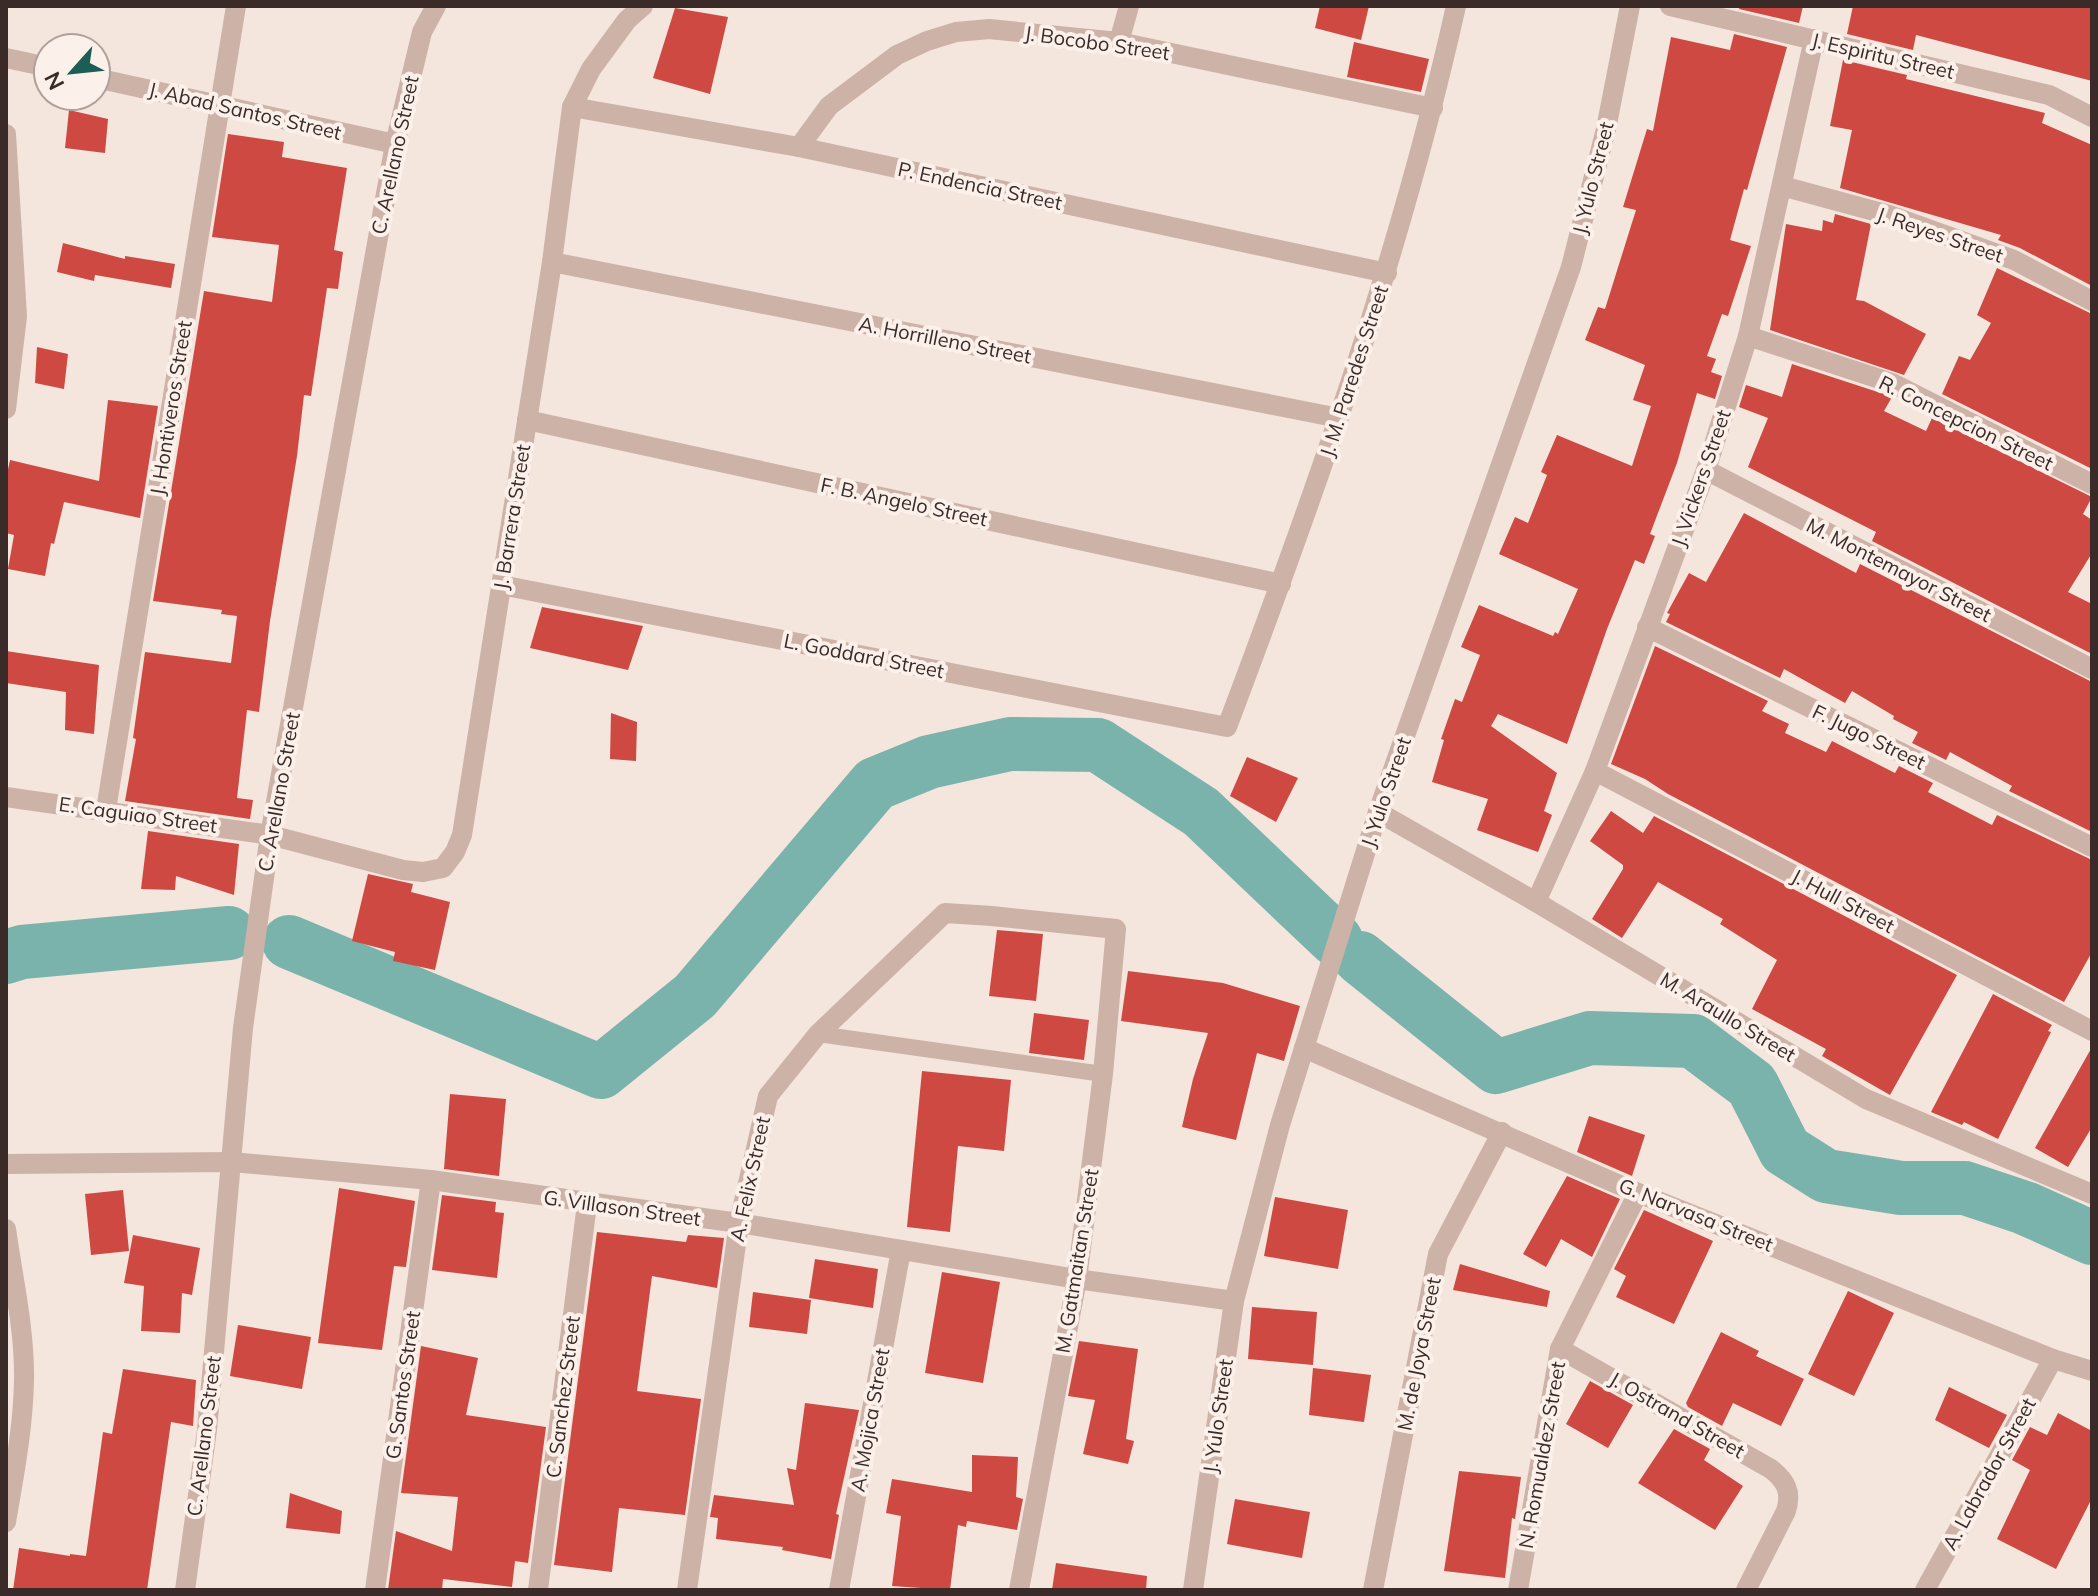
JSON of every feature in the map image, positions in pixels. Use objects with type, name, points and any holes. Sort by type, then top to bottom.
[{"type":"street","name":"J. Hontiveros Street","points":[[106,810],[236,6]]},
{"type":"street","name":"C. Arellano Street","points":[[185,1590],[207,1430],[243,1028],[270,835],[395,144],[422,32],[436,6]]},
{"type":"street","name":"J. Barrera Street","points":[[270,835],[403,870],[423,872],[443,868],[455,852],[462,835],[552,262],[572,107],[591,69],[627,20],[643,6]]},
{"type":"street","points":[[1119,42],[1129,6]]},
{"type":"street","name":"J. M. Paredes Street","points":[[1227,727],[1281,584],[1387,273],[1433,108],[1456,6]]},
{"type":"street","name":"J. Yulo Street","points":[[1193,1590],[1234,1301],[1280,1125],[1378,812],[1571,267],[1606,129],[1630,6]]},
{"type":"street","name":"J. Espiritu Street","points":[[1670,6],[2049,95],[2092,117]]},
{"type":"street","name":"J. Bocobo Street","points":[[799,147],[829,106],[897,55],[956,32],[989,29],[1119,42],[1433,108]]},
{"type":"street","name":"J. Vickers Street","points":[[1536,902],[1595,771],[1706,470],[1748,336],[1814,39]]},
{"type":"street","points":[[6,58],[32,64]]},
{"type":"street","name":"J. Abad Santos Street","points":[[112,81],[395,144]]},
{"type":"street","name":"P. Endencia Street","points":[[572,107],[799,147],[1387,273]]},
{"type":"street","points":[[6,134],[17,316],[6,409]]},
{"type":"street","name":"J. Reyes Street","points":[[1782,186],[1889,215],[2014,260],[2092,301]]},
{"type":"street","name":"A. Horrilleno Street","points":[[552,262],[1339,418]]},
{"type":"street","name":"R. Concepcion Street","points":[[1748,336],[1892,383],[2092,484]]},
{"type":"street","name":"F. B. Angelo Street","points":[[527,420],[1281,584]]},
{"type":"street","name":"M. Montemayor Street","points":[[1706,470],[2092,669]]},
{"type":"street","name":"L. Goddard Street","points":[[501,585],[1227,727]]},
{"type":"street","name":"F. Jugo Street","points":[[1647,627],[2092,847]]},
{"type":"street","name":"J. Hull Street","points":[[1595,771],[2092,1031]]},
{"type":"street","name":"E. Caguiao Street","points":[[6,797],[270,835]]},
{"type":"street","name":"M. Araullo Street","points":[[1378,812],[1536,902],[1866,1099],[2092,1194]]},
{"type":"street","name":"A. Felix Street","points":[[687,1590],[739,1223],[768,1096],[818,1034],[945,913],[1116,929]]},
{"type":"street","name":"M. Gatmaitan Street","points":[[1019,1590],[1077,1279],[1103,1074],[1116,929]]},
{"type":"street","name":"G. Narvasa Street","points":[[1304,1048],[1638,1193],[2053,1359],[2092,1371]]},
{"type":"street","name":"M. de Joya Street","points":[[1373,1590],[1438,1254],[1502,1132]]},
{"type":"street","name":"G. Villason Street","points":[[6,1164],[232,1162],[431,1180],[739,1223],[1077,1279],[1234,1301]]},
{"type":"street","name":"G. Santos Street","points":[[375,1590],[431,1180]]},
{"type":"street","name":"N. Romualdez Street","points":[[1518,1590],[1560,1349],[1638,1193]]},
{"type":"street","name":"C. Sanchez Street","points":[[538,1590],[587,1204]]},
{"type":"street","points":[[6,1229],[24,1378],[22,1421],[6,1522]]},
{"type":"street","name":"A. Mojica Street","points":[[839,1590],[901,1250]]},
{"type":"street","name":"J. Ostrand Street","points":[[1560,1349],[1771,1469],[1788,1488],[1790,1500],[1786,1511],[1746,1590]]},
{"type":"street","name":"A. Labrador Street","points":[[1925,1590],[2053,1359]]},
{"type":"lane","points":[[818,1034],[1103,1074]]},
{"type":"building","points":[[1320,6],[1369,6],[1361,40],[1315,28]]},
{"type":"building","points":[[1740,6],[1803,6],[1799,23],[1739,9]]},
{"type":"building","points":[[1853,6],[2092,6],[2092,81],[1916,35],[1913,50],[1847,34]]},
{"type":"building","points":[[675,8],[728,17],[710,94],[653,78]]},
{"type":"building","points":[[1734,34],[1787,47],[1730,240],[1751,246],[1728,316],[1722,314],[1707,356],[1716,359],[1711,372],[1722,376],[1715,399],[1697,393],[1677,463],[1650,534],[1655,536],[1644,564],[1635,560],[1567,744],[1498,714],[1491,726],[1557,773],[1544,811],[1552,815],[1538,852],[1477,830],[1488,799],[1432,782],[1444,740],[1441,739],[1455,699],[1462,702],[1480,655],[1461,647],[1479,605],[1553,636],[1555,632],[1558,634],[1578,589],[1499,554],[1515,517],[1528,523],[1547,475],[1541,472],[1557,435],[1632,466],[1651,406],[1633,400],[1645,365],[1585,340],[1598,307],[1605,309],[1636,210],[1623,207],[1647,129],[1653,131],[1671,37],[1730,50]]},
{"type":"building","points":[[1354,42],[1429,59],[1421,92],[1347,77]]},
{"type":"building","points":[[1843,60],[2045,113],[2042,123],[2092,145],[2092,286],[2020,248],[1998,240],[2001,235],[1840,188],[1852,130],[1830,126]]},
{"type":"building","points":[[69,112],[108,119],[105,153],[65,148]]},
{"type":"building","points":[[228,134],[284,142],[282,157],[347,168],[334,250],[343,252],[338,289],[327,288],[311,396],[304,395],[259,712],[247,710],[237,798],[253,800],[250,819],[125,801],[136,739],[133,738],[145,652],[231,663],[237,616],[221,614],[222,610],[153,601],[204,291],[272,302],[279,245],[212,237]]},
{"type":"building","points":[[1835,214],[1871,224],[1856,300],[1864,301],[1926,334],[1904,375],[1770,330],[1786,224],[1822,231],[1823,220],[1833,223]]},
{"type":"building","points":[[63,243],[125,259],[125,256],[175,264],[171,288],[95,275],[94,281],[57,272]]},
{"type":"building","points":[[1997,268],[2092,314],[2092,469],[1942,394],[1959,356],[1970,360],[1991,323],[1977,315]]},
{"type":"building","points":[[37,347],[68,354],[64,389],[35,383]]},
{"type":"building","points":[[1792,364],[1892,397],[1884,411],[1926,431],[1932,418],[2092,497],[2083,514],[2092,520],[2092,553],[2068,592],[2092,604],[2092,654],[1872,541],[1876,532],[1748,467],[1768,418],[1739,407],[1746,385],[1782,397]]},
{"type":"building","points":[[108,400],[158,406],[140,518],[64,502],[45,576],[8,569],[14,535],[6,533],[6,479],[10,460],[99,481]]},
{"type":"building","points":[[1744,513],[1856,573],[1860,564],[2092,682],[2092,832],[2009,791],[2012,786],[1950,752],[1946,760],[1912,743],[1918,732],[1852,691],[1845,703],[1784,669],[1780,678],[1666,622],[1670,614],[1667,613],[1689,573],[1706,582]]},
{"type":"building","points":[[542,607],[643,626],[628,670],[530,648]]},
{"type":"building","points":[[1655,646],[1768,701],[1762,711],[1789,724],[1785,733],[1826,752],[1832,741],[1895,773],[1899,766],[1933,783],[1928,792],[1992,825],[1997,815],[2092,860],[2092,952],[2064,1002],[1668,794],[1645,779],[1611,764]]},
{"type":"building","points":[[6,651],[99,665],[94,734],[65,730],[66,692],[6,683]]},
{"type":"building","points":[[611,713],[637,722],[636,761],[610,759]]},
{"type":"building","points":[[1247,757],[1298,778],[1276,822],[1230,796]]},
{"type":"building","points":[[1611,811],[1643,833],[1654,816],[1957,975],[1890,1095],[1822,1056],[1826,1049],[1752,1009],[1777,960],[1720,924],[1723,919],[1658,882],[1622,938],[1592,919],[1623,869],[1623,865],[1590,841]]},
{"type":"building","points":[[148,831],[239,844],[234,895],[176,876],[175,890],[141,889]]},
{"type":"building","points":[[368,874],[413,884],[411,892],[450,902],[435,970],[393,961],[395,952],[352,941]]},
{"type":"building","points":[[997,930],[1043,934],[1036,1001],[989,996]]},
{"type":"building","points":[[1128,971],[1223,983],[1300,1006],[1284,1061],[1257,1053],[1236,1140],[1182,1127],[1208,1033],[1121,1021]]},
{"type":"building","points":[[1993,994],[2052,1025],[1998,1139],[1964,1122],[1962,1125],[1931,1112]]},
{"type":"building","points":[[1034,1013],[1089,1020],[1084,1060],[1029,1053]]},
{"type":"building","points":[[2092,1047],[2092,1127],[2068,1167],[2035,1148]]},
{"type":"building","points":[[922,1071],[1011,1080],[1004,1151],[958,1146],[950,1232],[907,1227]]},
{"type":"building","points":[[450,1094],[506,1099],[499,1176],[444,1169]]},
{"type":"building","points":[[1589,1116],[1645,1135],[1632,1176],[1577,1152]]},
{"type":"building","points":[[1567,1176],[1620,1199],[1592,1257],[1561,1239],[1546,1267],[1523,1254]]},
{"type":"building","points":[[339,1188],[415,1201],[406,1267],[394,1266],[382,1350],[318,1343]]},
{"type":"building","points":[[123,1190],[129,1251],[91,1255],[85,1194]]},
{"type":"building","points":[[442,1195],[496,1202],[495,1212],[504,1213],[497,1278],[432,1270]]},
{"type":"building","points":[[1275,1197],[1348,1210],[1338,1269],[1264,1256]]},
{"type":"building","points":[[1644,1210],[1713,1241],[1674,1324],[1616,1297],[1626,1276],[1614,1269]]},
{"type":"building","points":[[597,1232],[686,1242],[688,1235],[724,1238],[717,1288],[652,1276],[637,1391],[701,1399],[685,1515],[619,1508],[612,1572],[554,1565]]},
{"type":"building","points":[[133,1235],[200,1248],[192,1295],[182,1293],[180,1333],[141,1331],[144,1286],[124,1283]]},
{"type":"building","points":[[815,1259],[878,1269],[873,1308],[809,1298]]},
{"type":"building","points":[[1460,1264],[1550,1291],[1547,1307],[1453,1290]]},
{"type":"building","points":[[942,1272],[1000,1282],[983,1383],[925,1373]]},
{"type":"building","points":[[1848,1291],[1894,1313],[1854,1396],[1808,1374]]},
{"type":"building","points":[[753,1292],[811,1300],[807,1334],[749,1327]]},
{"type":"building","points":[[1252,1307],[1317,1312],[1313,1365],[1248,1359]]},
{"type":"building","points":[[238,1325],[311,1337],[302,1389],[230,1376]]},
{"type":"building","points":[[1721,1332],[1759,1351],[1756,1356],[1804,1379],[1781,1426],[1733,1403],[1722,1426],[1688,1407],[1686,1403]]},
{"type":"building","points":[[1079,1341],[1138,1349],[1126,1439],[1134,1441],[1128,1464],[1083,1454],[1095,1400],[1068,1396]]},
{"type":"building","points":[[421,1346],[478,1358],[466,1415],[546,1427],[528,1563],[515,1561],[512,1587],[443,1579],[442,1590],[388,1590],[396,1531],[452,1551],[458,1497],[401,1493]]},
{"type":"building","points":[[1313,1368],[1371,1375],[1364,1422],[1309,1415]]},
{"type":"building","points":[[123,1369],[196,1380],[193,1426],[171,1422],[147,1590],[13,1590],[19,1548],[86,1556],[103,1432],[112,1434]]},
{"type":"building","points":[[1590,1381],[1633,1405],[1608,1448],[1566,1424]]},
{"type":"building","points":[[1949,1387],[2007,1415],[1989,1448],[1935,1420]]},
{"type":"building","points":[[805,1403],[859,1410],[836,1514],[839,1515],[831,1559],[782,1550],[783,1547],[716,1539],[718,1518],[710,1517],[714,1495],[794,1505],[787,1468],[796,1470]]},
{"type":"building","points":[[2058,1413],[2092,1431],[2092,1498],[2056,1569],[1997,1539],[2030,1470],[2012,1460],[2030,1427],[2047,1435]]},
{"type":"building","points":[[1674,1429],[1710,1449],[1704,1460],[1743,1486],[1715,1530],[1638,1483]]},
{"type":"building","points":[[972,1455],[1018,1457],[1016,1497],[1023,1499],[1017,1530],[967,1521],[966,1527],[958,1525],[950,1590],[892,1586],[901,1516],[886,1513],[892,1479],[972,1492]]},
{"type":"building","points":[[1459,1471],[1521,1477],[1515,1519],[1512,1518],[1505,1578],[1444,1571]]},
{"type":"building","points":[[290,1493],[342,1511],[340,1534],[286,1528]]},
{"type":"building","points":[[1235,1499],[1310,1512],[1302,1558],[1227,1544]]},
{"type":"building","points":[[1056,1563],[1147,1576],[1146,1590],[1052,1590]]},
{"type":"waterway","points":[[289,942],[601,1072],[695,996],[875,784],[929,762],[1010,744],[1098,745],[1201,812],[1336,940]]},
{"type":"waterway","points":[[6,957],[22,952],[229,933]]},
{"type":"waterway","points":[[1360,958],[1496,1067],[1590,1038],[1693,1041],[1752,1085],[1785,1150],[1826,1176],[1901,1188],[1965,1188],[2025,1208],[2092,1238]]}]
